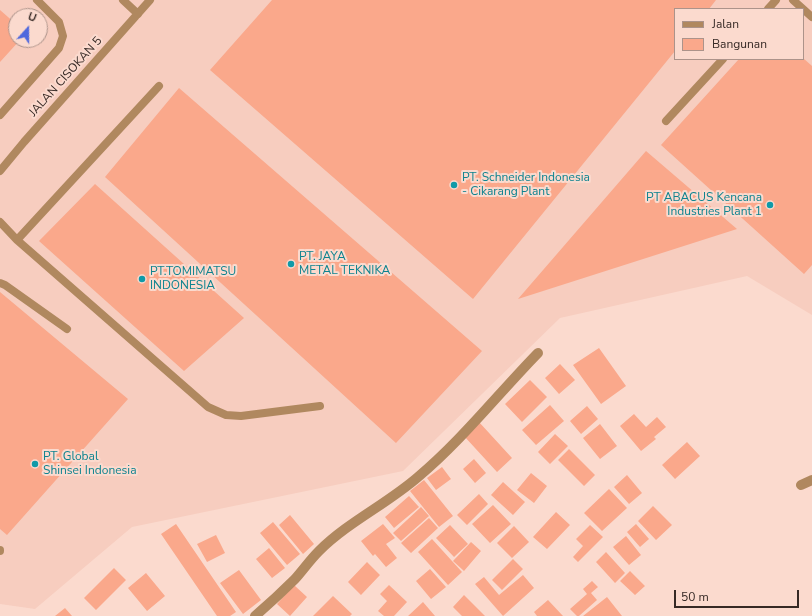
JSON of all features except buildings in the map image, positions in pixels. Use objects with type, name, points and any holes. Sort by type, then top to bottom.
[{"type":"street","points":[[255,616],[272,602],[327,544],[370,512],[399,493],[445,453],[538,353]]},
{"type":"street","points":[[802,485],[812,480]]},
{"type":"lane","points":[[0,115],[59,48],[63,36],[59,22],[37,0]]},
{"type":"lane","points":[[123,0],[138,14]]},
{"type":"lane","name":"JALAN CISOKAN 5","points":[[0,171],[150,0]]},
{"type":"lane","points":[[769,8],[776,0]]},
{"type":"lane","points":[[792,0],[802,8]]},
{"type":"lane","points":[[804,10],[812,17]]},
{"type":"lane","points":[[666,121],[722,60]]},
{"type":"lane","points":[[16,240],[159,86]]},
{"type":"lane","points":[[0,222],[16,240],[208,407],[226,415],[240,416],[320,406]]},
{"type":"lane","points":[[0,283],[67,329]]},
{"type":"shaded area","points":[[0,0],[812,0],[812,315],[747,276],[560,318],[403,471],[132,527],[35,609],[0,604]]},
{"type":"place","name":"PT. Schneider Indonesia - Cikarang Plant","points":[[454,185]]},
{"type":"place","name":"PT ABACUS Kencana Industries Plant 1","points":[[770,205]]},
{"type":"place","name":"PT. JAYA METAL TEKNIKA","points":[[291,264]]},
{"type":"place","name":"PT.TOMIMATSU INDONESIA","points":[[142,279]]},
{"type":"place","name":"PT. Global Shinsei Indonesia","points":[[35,464]]}]
